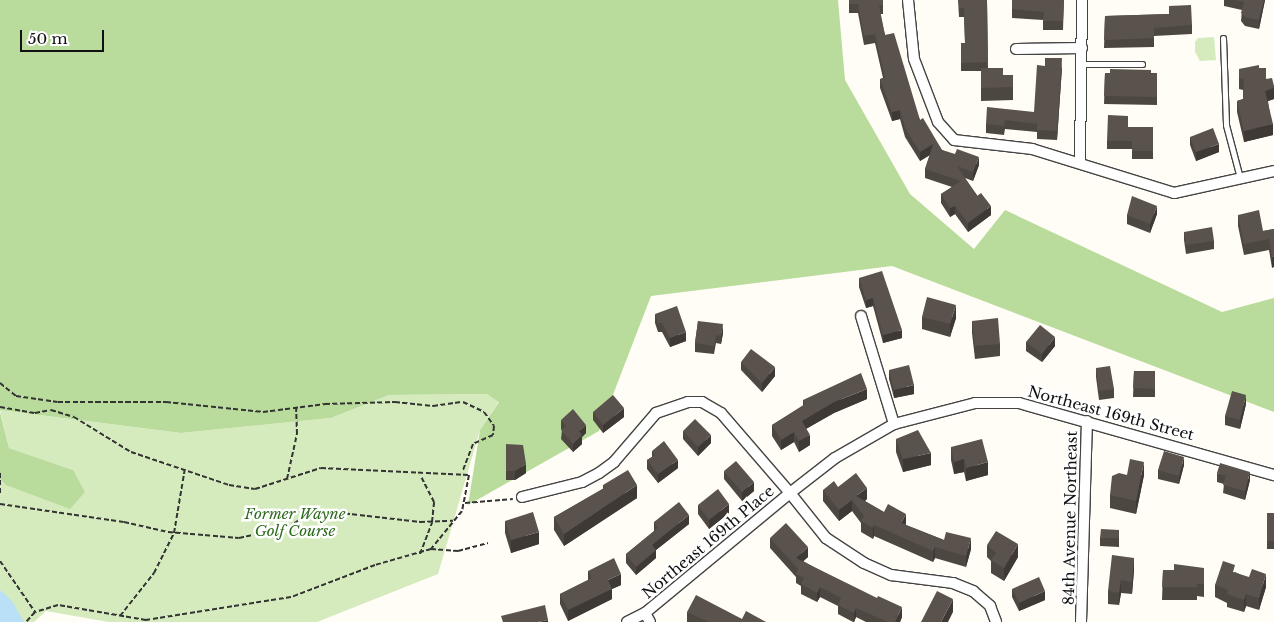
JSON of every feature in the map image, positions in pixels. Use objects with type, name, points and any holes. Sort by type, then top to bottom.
[{"type":"street","points":[[908,0],[914,59],[938,122],[954,140],[1032,149],[1174,193],[1274,171]]},
{"type":"street","points":[[1080,163],[1082,0]]},
{"type":"street","points":[[1016,49],[1082,48]]},
{"type":"street","points":[[861,316],[894,424]]},
{"type":"street","points":[[522,497],[582,482],[614,462],[656,413],[688,402],[702,402],[721,413],[790,493]]},
{"type":"street","name":"Northeast 169th Street","points":[[790,493],[835,458],[894,424],[975,403],[1019,403],[1274,475]]},
{"type":"street","name":"84th Avenue Northeast","points":[[1087,422],[1082,618],[1092,622]]},
{"type":"street","name":"Northeast 169th Place","points":[[628,622],[647,618],[790,493],[826,538],[864,563],[899,577],[953,583],[973,591],[990,606],[996,622]]},
{"type":"lane","points":[[1223,38],[1226,125],[1240,179]]},
{"type":"lane","points":[[1082,64],[1142,64]]},
{"type":"path","points":[[0,383],[16,396],[58,402],[166,402],[263,412],[395,402],[433,406],[463,402],[484,412],[494,426],[492,435],[473,444],[462,472]]},
{"type":"path","points":[[0,406],[35,413],[51,410],[74,417],[131,452],[185,468],[229,484],[254,488],[287,480],[320,468],[420,475],[462,472],[469,475],[464,502],[446,534],[431,549],[420,554],[375,565],[291,597],[163,619],[146,620],[58,605],[36,612],[26,622]]},
{"type":"path","points":[[287,480],[296,434],[296,408]]},
{"type":"path","points":[[120,616],[154,573],[174,533],[185,468]]},
{"type":"path","points":[[0,473],[0,493]]},
{"type":"path","points":[[420,475],[434,502],[432,522],[420,554]]},
{"type":"path","points":[[464,502],[522,497]]},
{"type":"path","points":[[0,504],[174,533],[238,538],[288,527],[314,510],[432,522],[453,521]]},
{"type":"path","points":[[431,549],[465,549],[488,543]]},
{"type":"path","points":[[0,560],[36,612]]},
{"type":"green space","points":[[0,0],[838,0],[845,80],[910,194],[974,249],[1005,210],[1222,312],[1274,298],[1274,412],[892,266],[651,296],[599,431],[468,505],[480,430],[499,402],[487,394],[389,395],[331,418],[181,433],[0,410]]},
{"type":"green space","points":[[1214,37],[1216,60],[1200,61],[1195,52],[1195,42],[1198,38]]},
{"type":"green space","name":"Former Wayne Golf Course","points":[[487,394],[499,401],[480,430],[438,574],[317,622],[109,622],[46,611],[34,622],[0,622],[0,479],[6,485],[73,470],[9,448],[0,410],[181,433],[331,418],[389,395]]},
{"type":"green space","points":[[0,412],[9,448],[73,470],[85,492],[70,509],[6,485],[0,479]]},
{"type":"water","points":[[0,590],[12,601],[24,622],[0,622]]},
{"type":"building","points":[[849,0],[883,0],[883,5],[879,5],[885,35],[894,33],[920,120],[923,118],[942,150],[955,154],[957,149],[979,157],[973,172],[957,166],[977,196],[981,193],[991,206],[968,223],[955,206],[950,208],[941,194],[961,181],[925,169],[933,144],[920,152],[905,128],[900,110],[892,112],[880,79],[885,78],[875,34],[864,36],[858,4],[849,4]]},
{"type":"building","points":[[959,0],[987,0],[988,62],[961,63],[961,43],[965,43],[964,8],[959,8]]},
{"type":"building","points":[[1012,0],[1064,0],[1063,21],[1043,21],[1044,12],[1012,9]]},
{"type":"building","points":[[1234,0],[1264,0],[1259,20],[1245,17],[1241,13],[1244,2]]},
{"type":"building","points":[[1191,5],[1192,25],[1154,28],[1154,38],[1104,40],[1105,16],[1169,14],[1169,6]]},
{"type":"building","points":[[1045,58],[1062,58],[1057,131],[1037,130],[1037,124],[1005,120],[1004,126],[986,124],[987,107],[1034,112],[1037,65],[1045,66]]},
{"type":"building","points":[[1259,65],[1259,68],[1266,68],[1266,79],[1272,78],[1274,86],[1274,88],[1265,91],[1273,124],[1244,131],[1237,101],[1243,99],[1244,79],[1239,78],[1239,69]]},
{"type":"building","points":[[981,68],[1003,68],[1003,75],[1013,75],[1013,87],[981,88]]},
{"type":"building","points":[[1110,69],[1151,70],[1151,74],[1157,73],[1157,97],[1104,96],[1105,73],[1110,73]]},
{"type":"building","points":[[1108,115],[1128,116],[1128,127],[1153,127],[1153,151],[1132,151],[1132,141],[1107,141]]},
{"type":"building","points":[[1213,128],[1219,144],[1196,152],[1190,137]]},
{"type":"building","points":[[1132,196],[1157,206],[1150,224],[1127,215]]},
{"type":"building","points":[[1259,210],[1263,231],[1274,229],[1274,256],[1272,257],[1269,239],[1244,244],[1238,215]]},
{"type":"building","points":[[1212,227],[1214,241],[1186,245],[1184,232]]},
{"type":"building","points":[[882,271],[902,330],[883,335],[873,298],[866,300],[859,278]]},
{"type":"building","points":[[927,297],[956,305],[950,324],[922,317]]},
{"type":"building","points":[[677,306],[686,332],[670,338],[662,323],[658,323],[655,314]]},
{"type":"building","points":[[998,318],[1000,344],[975,346],[972,321]]},
{"type":"building","points":[[698,321],[723,324],[721,336],[716,335],[714,346],[695,343]]},
{"type":"building","points":[[1040,325],[1055,337],[1042,354],[1026,342]]},
{"type":"building","points":[[751,349],[775,367],[762,383],[741,362]]},
{"type":"building","points":[[909,365],[914,385],[894,390],[889,370]]},
{"type":"building","points":[[1110,366],[1114,389],[1099,391],[1096,368]]},
{"type":"building","points":[[1134,371],[1155,371],[1155,389],[1133,388]]},
{"type":"building","points":[[861,373],[867,389],[834,402],[802,421],[810,435],[799,441],[794,432],[781,440],[772,425],[805,404],[803,400]]},
{"type":"building","points":[[1232,391],[1246,395],[1240,420],[1225,416]]},
{"type":"building","points":[[613,395],[624,408],[603,425],[593,412]]},
{"type":"building","points":[[573,409],[586,425],[579,431],[582,435],[573,444],[561,430],[566,426],[561,420]]},
{"type":"building","points":[[695,419],[711,435],[698,447],[683,431]]},
{"type":"building","points":[[918,430],[931,453],[903,459],[896,439]]},
{"type":"building","points":[[982,439],[988,462],[966,468],[964,459],[954,462],[951,447]]},
{"type":"building","points":[[664,441],[678,460],[658,474],[647,460],[655,455],[652,451]]},
{"type":"building","points":[[506,444],[523,445],[526,464],[515,471],[506,471]]},
{"type":"building","points":[[1164,451],[1184,457],[1179,476],[1158,470]]},
{"type":"building","points":[[1130,459],[1144,462],[1136,501],[1110,495],[1112,476],[1119,473],[1127,475]]},
{"type":"building","points":[[736,461],[754,482],[742,492],[724,471]]},
{"type":"building","points":[[1220,463],[1250,472],[1245,491],[1223,485],[1226,476],[1217,473]]},
{"type":"building","points":[[628,470],[637,485],[564,534],[554,517],[604,488],[603,485]]},
{"type":"building","points":[[856,473],[867,488],[856,496],[884,512],[888,504],[906,514],[901,523],[944,540],[946,532],[971,538],[966,556],[935,547],[933,551],[874,525],[873,528],[861,521],[864,516],[852,500],[839,510],[823,490],[834,481],[838,487]]},
{"type":"building","points":[[718,489],[729,504],[709,520],[698,505]]},
{"type":"building","points":[[679,502],[689,515],[652,545],[656,550],[636,567],[626,554],[658,528],[654,522]]},
{"type":"building","points":[[533,512],[539,532],[511,540],[505,521]]},
{"type":"building","points":[[1267,513],[1274,513],[1274,541],[1267,541]]},
{"type":"building","points":[[786,523],[808,547],[796,558],[877,598],[878,596],[902,607],[895,622],[888,622],[856,608],[854,613],[838,605],[841,598],[820,587],[817,593],[801,584],[804,578],[796,574],[798,569],[770,538]]},
{"type":"building","points":[[1101,529],[1119,530],[1119,538],[1100,538]]},
{"type":"building","points":[[996,531],[1018,544],[1004,568],[991,560],[996,553],[987,545]]},
{"type":"building","points":[[1112,555],[1134,558],[1132,582],[1121,580],[1119,593],[1108,591]]},
{"type":"building","points":[[614,558],[621,574],[608,580],[612,589],[568,610],[560,594],[592,578],[588,571]]},
{"type":"building","points":[[1223,561],[1235,565],[1233,572],[1249,577],[1252,569],[1266,574],[1259,598],[1246,594],[1244,600],[1227,594],[1228,590],[1215,585]]},
{"type":"building","points":[[1174,564],[1204,568],[1204,584],[1197,584],[1197,587],[1162,587],[1163,570],[1174,570]]},
{"type":"building","points":[[1039,577],[1045,591],[1019,603],[1012,589]]},
{"type":"building","points":[[937,591],[953,599],[941,622],[921,622]]},
{"type":"building","points":[[696,595],[742,619],[746,611],[766,622],[709,622],[687,612]]},
{"type":"building","points":[[545,605],[548,620],[538,622],[503,622],[501,616]]}]
